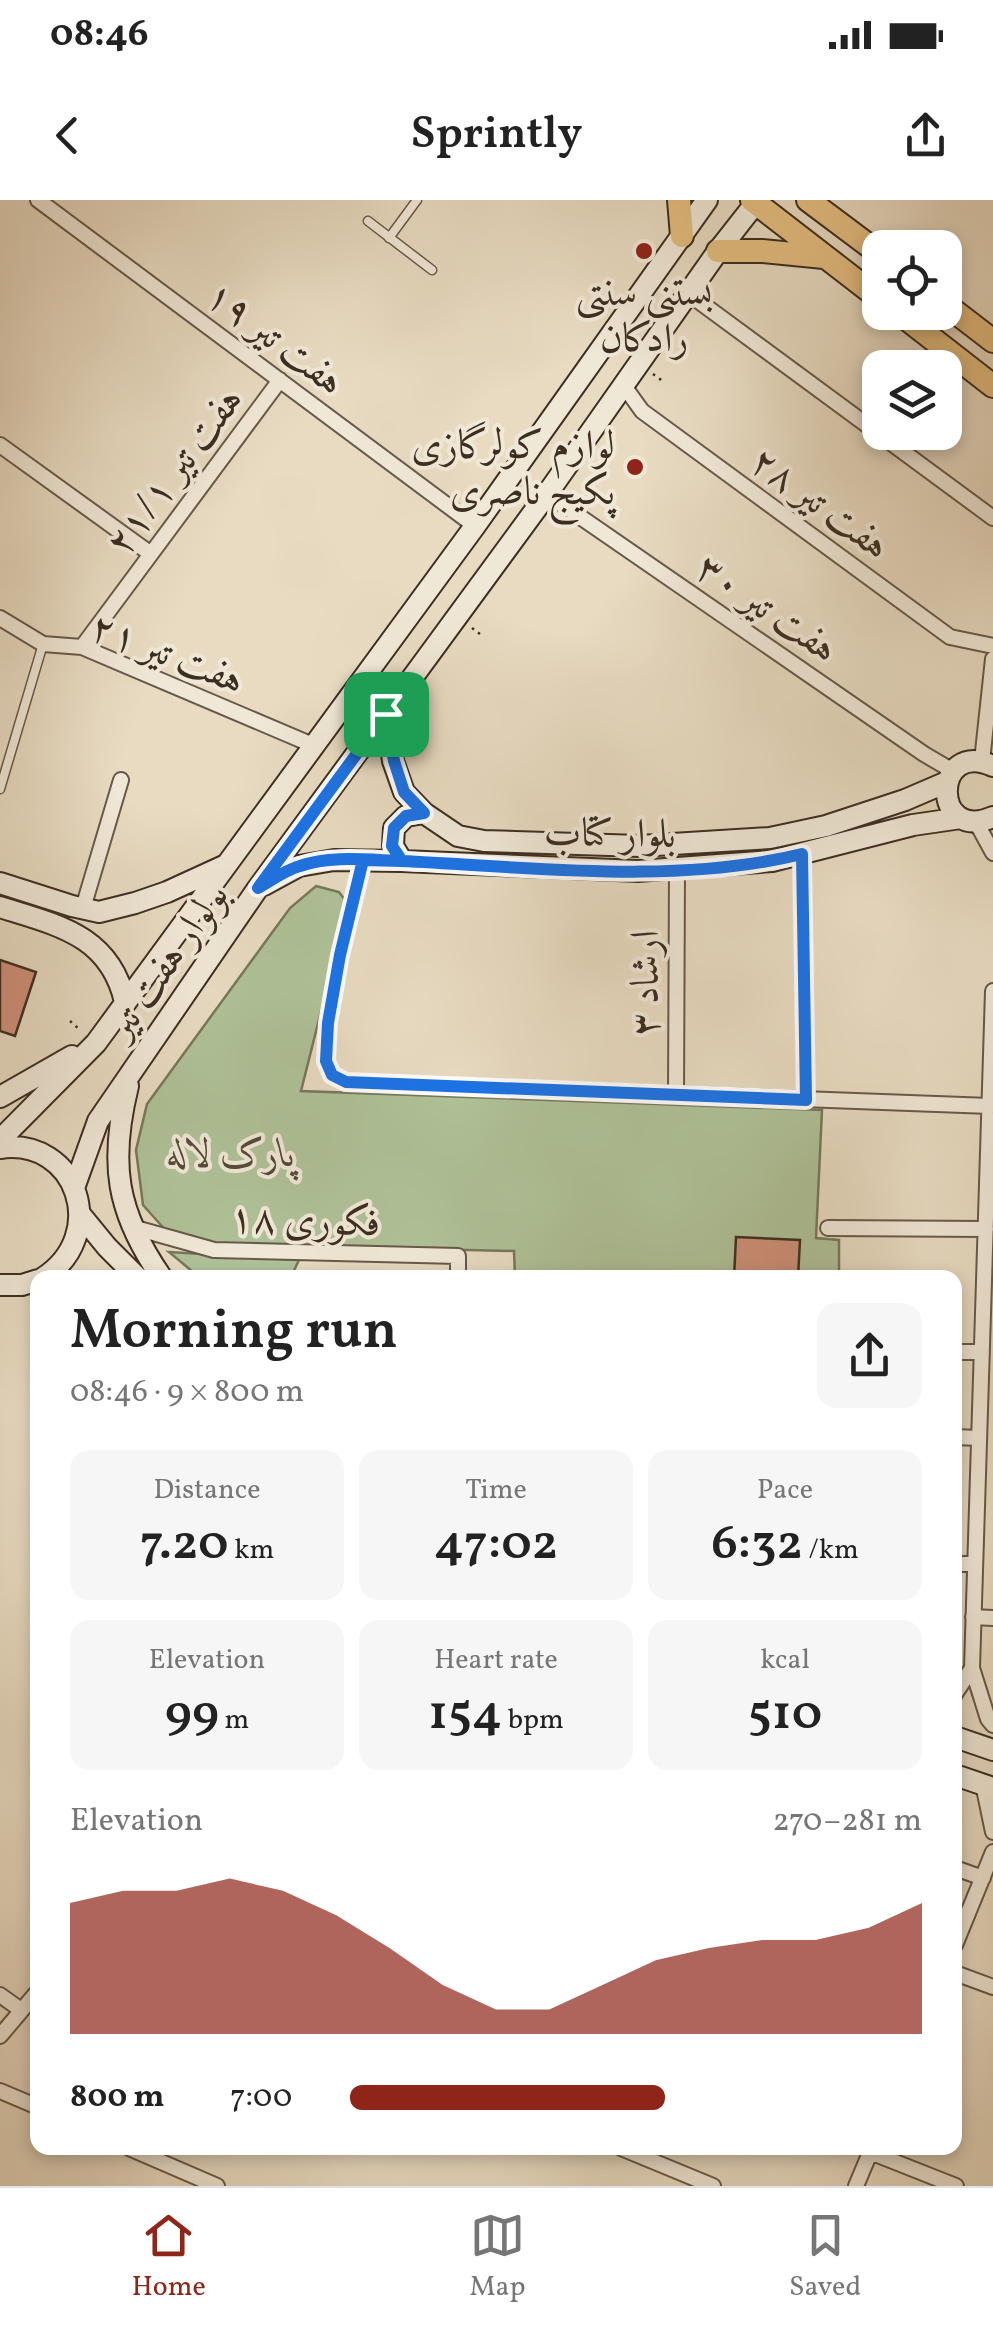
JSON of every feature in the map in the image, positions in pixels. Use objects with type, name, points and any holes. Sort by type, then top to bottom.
[{"type":"main road","points":[[679,200],[682,236]]},
{"type":"main road","name":"بولوار هفت تیر","points":[[0,1140],[96,1043],[476,526],[707,200]]},
{"type":"main road","points":[[808,200],[829,208],[862,238]]},
{"type":"main road","points":[[755,201],[862,284]]},
{"type":"main road","name":"بولوار هفت تیر","points":[[74,1188],[98,1121],[132,1070],[258,888],[547,494],[755,201]]},
{"type":"main road","points":[[718,251],[826,257]]},
{"type":"main road","points":[[962,317],[993,341]]},
{"type":"main road","points":[[921,330],[993,386]]},
{"type":"main road","name":"بلوار کتاب","points":[[386,714],[404,792],[424,813],[458,836],[484,841],[640,846],[770,838],[826,826],[905,800],[972,761],[988,764]]},
{"type":"main road","points":[[950,776],[946,796],[951,809],[977,819]]},
{"type":"main road","points":[[402,861],[392,846],[394,828],[406,816],[424,813]]},
{"type":"main road","name":"بلوار کتاب","points":[[258,888],[299,866],[334,860],[638,872],[772,861],[912,825],[977,819]]},
{"type":"main road","points":[[0,883],[91,910],[135,903],[228,864]]},
{"type":"main road","points":[[0,907],[66,928],[88,942],[112,965],[125,1002]]},
{"type":"main road","points":[[88,942],[97,937],[102,922],[91,910]]},
{"type":"main road","points":[[0,1097],[96,1043]]},
{"type":"main road","points":[[132,1070],[120,1120],[117,1158],[121,1193],[131,1226],[157,1270]]},
{"type":"main road","points":[[0,1148],[28,1149],[47,1157],[63,1170],[74,1188],[80,1214],[78,1234],[70,1254],[54,1270]]},
{"type":"main road","points":[[80,1214],[130,1270]]},
{"type":"main road","points":[[0,1285],[30,1282]]},
{"type":"main road","points":[[962,1739],[993,1750]]},
{"type":"main road","points":[[962,1777],[988,1786]]},
{"type":"street","name":"هفت تیر ۱۹","points":[[38,200],[476,526]]},
{"type":"street","points":[[689,294],[993,518]]},
{"type":"street","name":"هفت تیر ۲۱/۱","points":[[82,647],[280,380]]},
{"type":"street","name":"هفت تیر ۲۸","points":[[624,386],[642,411],[950,637],[993,646]]},
{"type":"street","points":[[0,444],[151,554]]},
{"type":"street","name":"هفت تیر ۳۰","points":[[547,494],[908,742],[950,776]]},
{"type":"street","name":"هفت تیر ۲۱","points":[[0,618],[43,644],[82,647],[315,746]]},
{"type":"street","points":[[988,764],[993,659]]},
{"type":"street","points":[[91,910],[121,780]]},
{"type":"street","points":[[977,819],[993,854]]},
{"type":"street","points":[[802,854],[806,1100]]},
{"type":"street","points":[[363,860],[328,1023],[326,1061],[332,1075],[346,1082],[990,1106]]},
{"type":"street","name":"ارشاد ۳","points":[[676,1096],[677,870]]},
{"type":"street","points":[[993,991],[986,1229],[988,1333],[982,1352],[979,1438],[986,1460],[975,1564],[972,1668],[993,1726]]},
{"type":"street","name":"فکوری ١٨","points":[[131,1226],[214,1250],[458,1256],[458,1270]]},
{"type":"street","points":[[828,1228],[986,1229]]},
{"type":"street","points":[[962,1352],[982,1352]]},
{"type":"street","points":[[962,1437],[979,1438]]},
{"type":"street","points":[[962,1564],[975,1564]]},
{"type":"street","points":[[973,1617],[993,1618]]},
{"type":"street","points":[[962,1683],[972,1668]]},
{"type":"street","points":[[988,1786],[993,1832]]},
{"type":"street","points":[[962,1929],[993,1852]]},
{"type":"street","points":[[962,1869],[987,1873]]},
{"type":"street","points":[[962,1976],[993,1988]]},
{"type":"street","points":[[0,1995],[21,2010]]},
{"type":"street","points":[[0,2036],[30,2000]]},
{"type":"street","points":[[0,2091],[30,2104]]},
{"type":"street","points":[[145,2155],[217,2186]]},
{"type":"street","points":[[638,2155],[714,2186]]},
{"type":"street","points":[[856,2186],[869,2155]]},
{"type":"street","points":[[883,2155],[956,2186]]},
{"type":"lane","points":[[389,238],[416,200]]},
{"type":"lane","points":[[368,222],[432,270]]},
{"type":"lane","points":[[0,789],[43,644]]},
{"type":"green space","name":"پارک لاله","points":[[316,886],[339,892],[348,904],[301,1091],[822,1110],[816,1238],[839,1240],[839,1270],[515,1270],[514,1251],[214,1244],[168,1233],[143,1205],[136,1150],[147,1104],[290,908]]},
{"type":"green space","points":[[169,1252],[299,1260],[294,1270],[191,1270]]},
{"type":"building","points":[[0,960],[36,972],[15,1036],[0,1031]]},
{"type":"building","points":[[736,1237],[800,1240],[798,1270],[734,1270]]},
{"type":"place","name":"بستنی سنتی رادکان","points":[[644,251]]},
{"type":"place","name":"لوازم کولرگازی پکیج ناصری","points":[[635,467]]},
{"type":"route","points":[[386,714],[258,888],[299,866],[334,860],[363,860],[402,861],[638,872],[772,861],[802,854],[806,1100],[346,1082],[332,1075],[326,1061],[328,1023],[363,860],[402,861],[392,846],[394,828],[406,816],[424,813],[404,792],[386,714]]}]
